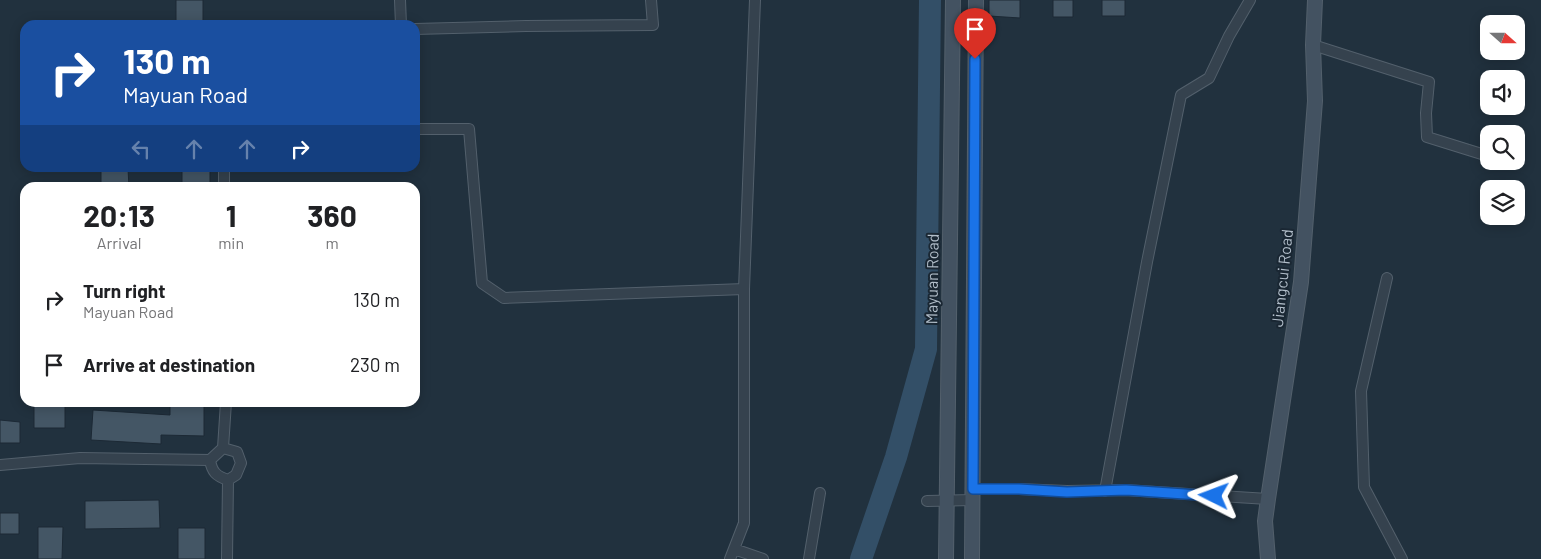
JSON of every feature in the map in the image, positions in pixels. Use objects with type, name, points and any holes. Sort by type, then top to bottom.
[{"type":"street","points":[[400,0],[401,20]]},
{"type":"street","points":[[420,28],[653,25],[651,0]]},
{"type":"street","points":[[755,0],[744,289],[744,523],[732,554],[763,559]]},
{"type":"street","name":"Mayuan Road","points":[[946,559],[954,0]]},
{"type":"street","points":[[972,559],[976,0]]},
{"type":"street","points":[[1105,491],[1180,95],[1209,78],[1229,36],[1250,0]]},
{"type":"street","name":"Jiangcui Road","points":[[1268,559],[1265,521],[1301,282],[1314,101],[1313,45],[1315,0]]},
{"type":"street","points":[[1313,45],[1429,82],[1426,137],[1480,154]]},
{"type":"street","points":[[420,129],[470,128],[482,283],[504,298],[744,289]]},
{"type":"street","points":[[1387,278],[1361,391],[1364,487],[1402,559]]},
{"type":"street","points":[[0,466],[80,458],[210,460],[223,448],[226,407]]},
{"type":"street","points":[[223,448],[237,452],[241,463],[236,475],[228,480]]},
{"type":"street","points":[[210,460],[212,471],[217,476],[228,480]]},
{"type":"street","points":[[227,559],[228,480]]},
{"type":"street","points":[[927,501],[946,501],[973,494],[1019,489],[1067,492],[1126,490],[1268,499]]},
{"type":"street","points":[[809,559],[820,493]]},
{"type":"building","points":[[176,0],[203,0],[203,20],[176,20]]},
{"type":"building","points":[[989,0],[1020,0],[1020,18],[989,16]]},
{"type":"building","points":[[1053,0],[1073,0],[1073,17],[1053,17]]},
{"type":"building","points":[[1102,0],[1125,0],[1125,16],[1102,16]]},
{"type":"building","points":[[101,172],[128,172],[129,182],[101,182]]},
{"type":"building","points":[[182,172],[210,172],[210,182],[182,182]]},
{"type":"building","points":[[34,407],[65,407],[65,428],[34,428]]},
{"type":"building","points":[[170,407],[204,407],[204,436],[161,435],[161,444],[91,440],[93,410],[170,415]]},
{"type":"building","points":[[0,420],[20,422],[20,443],[0,443]]},
{"type":"building","points":[[159,500],[160,528],[85,529],[85,501]]},
{"type":"building","points":[[0,513],[19,513],[19,534],[0,534]]},
{"type":"building","points":[[38,527],[63,527],[62,559],[38,559]]},
{"type":"building","points":[[178,528],[205,528],[205,559],[178,559]]},
{"type":"waterway","points":[[861,559],[896,457],[926,349],[930,0]]},
{"type":"route","points":[[975,59],[973,489],[1067,492],[1126,490],[1214,496]]}]
